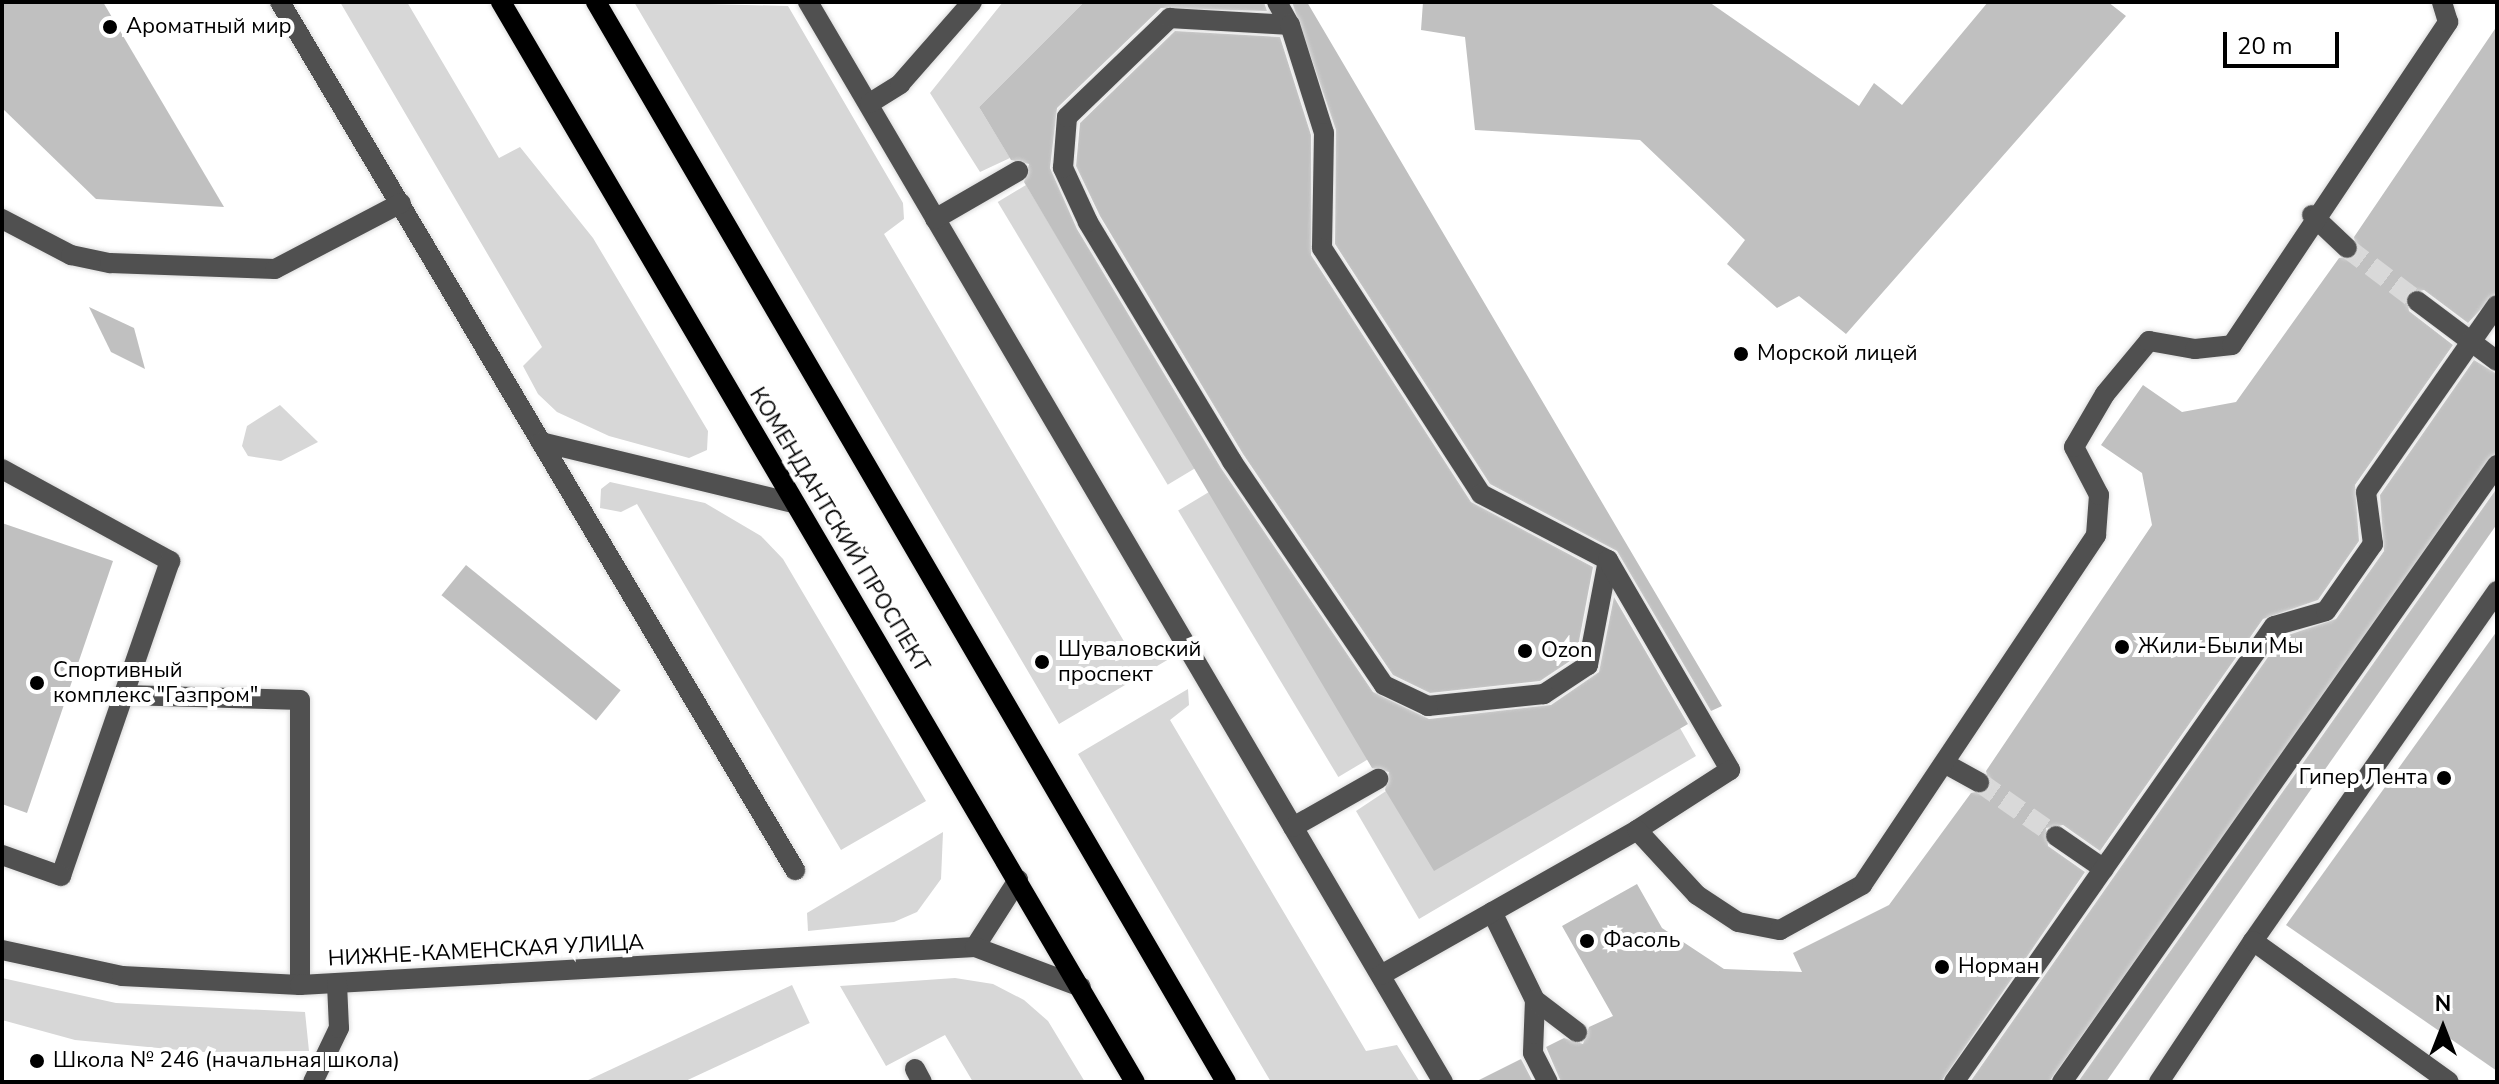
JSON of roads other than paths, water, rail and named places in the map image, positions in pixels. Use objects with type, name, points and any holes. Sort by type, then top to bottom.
[{"type":"main road","name":"КОМЕНДАНТСКИЙ ПРОСПЕКТ","points":[[501,2],[1135,1082]]},
{"type":"main road","points":[[596,2],[1226,1082]]},
{"type":"street","points":[[280,2],[795,870]]},
{"type":"street","points":[[808,2],[1443,1082]]},
{"type":"street","points":[[870,103],[900,84],[972,2]]},
{"type":"street","points":[[1277,2],[1290,25],[1324,133],[1322,248],[1481,494],[1608,560],[1730,770],[1637,830],[1381,975]]},
{"type":"street","points":[[1637,830],[1697,895],[1738,922],[1780,930],[1862,885],[1946,764],[2096,535],[2099,495],[2074,447],[2105,394],[2149,341],[2195,349],[2232,345],[2312,215],[2448,22],[2442,2]]},
{"type":"street","points":[[1290,25],[1170,18],[1067,117],[1063,168],[1088,222],[1232,461],[1384,685],[1428,706],[1544,694],[1588,665],[1608,560]]},
{"type":"street","points":[[935,219],[1018,171]]},
{"type":"street","points":[[2,219],[71,255],[110,263],[275,269],[401,203]]},
{"type":"street","points":[[2312,215],[2347,248]]},
{"type":"street","points":[[2417,301],[2497,361]]},
{"type":"street","points":[[1954,1082],[2274,626],[2326,611],[2373,544],[2366,492],[2497,305]]},
{"type":"street","points":[[541,442],[794,503]]},
{"type":"street","points":[[2062,1082],[2497,465]]},
{"type":"street","points":[[2,469],[170,561],[61,876],[2,855]]},
{"type":"street","points":[[2159,1082],[2253,941],[2497,591]]},
{"type":"street","points":[[126,695],[300,700],[300,985]]},
{"type":"street","points":[[1946,764],[1979,782]]},
{"type":"street","points":[[1293,827],[1378,779]]},
{"type":"street","points":[[2056,836],[2104,869]]},
{"type":"street","points":[[975,947],[1018,880]]},
{"type":"street","points":[[1492,912],[1535,1000],[1577,1032]]},
{"type":"street","points":[[2253,941],[2449,1082]]},
{"type":"street","name":"НИЖНЕ-КАМЕНСКАЯ УЛИЦА","points":[[2,950],[122,976],[300,985],[975,947],[1081,987]]},
{"type":"street","points":[[313,1082],[339,1028],[337,984]]},
{"type":"street","points":[[1535,1000],[1533,1053],[1548,1082]]},
{"type":"tunnel","points":[[2347,248],[2417,301]]},
{"type":"tunnel","points":[[1979,782],[2056,836]]},
{"type":"place","name":"Ароматный мир","points":[[110,27]]},
{"type":"place","name":"Морской лицей","points":[[1741,354]]},
{"type":"place","name":"Жили-Были Мы","points":[[2122,647]]},
{"type":"place","name":"Ozon","points":[[1525,651]]},
{"type":"place","name":"Шуваловский проспект","points":[[1042,662]]},
{"type":"place","name":"Спортивный комплекс \"Газпром\"","points":[[37,683]]},
{"type":"place","name":"Гипер Лента","points":[[2444,778]]},
{"type":"place","name":"Фасоль","points":[[1587,941]]},
{"type":"place","name":"Норман","points":[[1942,967]]},
{"type":"place","name":"Школа № 246 (начальная школа)","points":[[37,1061]]}]
